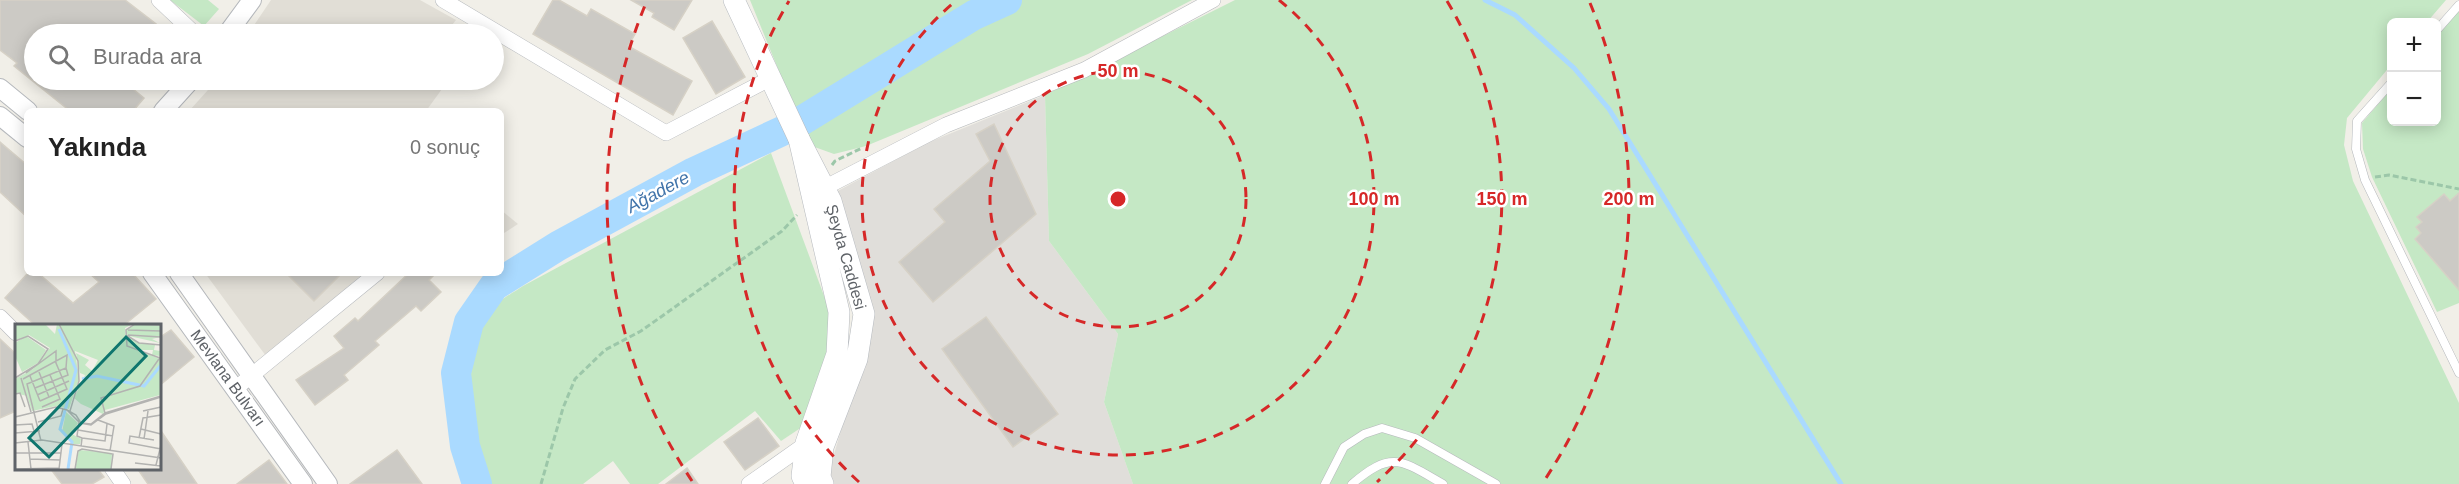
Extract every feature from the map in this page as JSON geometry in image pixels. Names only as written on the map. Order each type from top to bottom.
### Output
[{"type":"main road","name":"Şeyda Caddesi","points":[[735,0],[799,139],[817,193],[839,312],[837,354],[806,443],[802,476],[806,484]]},
{"type":"main road","name":"Şeyda Caddesi","points":[[817,193],[831,201],[864,314],[857,359],[823,447],[820,477],[823,484]]},
{"type":"street","points":[[159,0],[184,24]]},
{"type":"street","points":[[234,24],[252,0]]},
{"type":"street","points":[[443,0],[483,24]]},
{"type":"street","points":[[817,193],[946,124],[1084,70],[1213,0]]},
{"type":"street","points":[[504,36],[666,133],[771,78]]},
{"type":"street","points":[[0,88],[24,108]]},
{"type":"street","points":[[166,108],[182,90]]},
{"type":"street","points":[[0,116],[24,136]]},
{"type":"street","name":"Mevlana Bulvarı","points":[[155,276],[303,484]]},
{"type":"street","name":"Mevlana Bulvarı","points":[[181,276],[328,484]]},
{"type":"street","points":[[235,388],[373,276]]},
{"type":"street","points":[[0,316],[15,332]]},
{"type":"street","points":[[748,484],[832,425]]},
{"type":"street","points":[[113,469],[123,484]]},
{"type":"lane","points":[[2441,25],[2459,5]]},
{"type":"lane","points":[[2387,86],[2356,121],[2356,149],[2365,180],[2459,373]]},
{"type":"lane","points":[[1325,484],[1344,447],[1364,434],[1382,428],[1415,438],[1496,484]]},
{"type":"lane","points":[[1352,484],[1376,465],[1402,461],[1443,484]]},
{"type":"path","points":[[541,484],[563,408],[575,379],[605,351],[640,331],[782,231],[817,193],[835,161]]},
{"type":"path","points":[[2365,180],[2389,175],[2459,189]]},
{"type":"shaded area","points":[[271,0],[420,0],[456,20],[453,24],[255,24]]},
{"type":"shaded area","points":[[208,90],[441,90],[428,108],[192,108]]},
{"type":"shaded area","points":[[1045,95],[1049,241],[1118,334],[1104,402],[1133,484],[831,484],[828,475],[849,403],[866,367],[871,319],[836,192],[927,143]]},
{"type":"shaded area","points":[[504,212],[518,224],[504,233]]},
{"type":"shaded area","points":[[207,276],[360,276],[266,356]]},
{"type":"green space","points":[[170,0],[208,0],[219,9],[206,24],[201,24]]},
{"type":"green space","points":[[750,0],[1192,0],[1088,54],[866,146],[834,154],[809,145]]},
{"type":"green space","points":[[1235,0],[2446,0],[2430,18],[2387,18],[2387,70],[2347,118],[2344,145],[2353,181],[2459,403],[2459,484],[1133,484],[1104,402],[1118,334],[1049,241],[1045,95]]},
{"type":"green space","points":[[2459,10],[2459,303],[2437,312],[2372,177],[2363,149],[2362,123],[2387,94],[2387,126],[2441,126],[2441,31]]},
{"type":"green space","points":[[771,153],[833,320],[831,347],[808,423],[781,441],[755,411],[658,484],[630,484],[613,461],[583,484],[491,484],[474,420],[471,373],[480,330],[493,307],[523,286]]},
{"type":"building","points":[[0,0],[125,0],[156,24],[24,24],[24,74],[14,66],[17,63],[0,50]]},
{"type":"building","points":[[553,0],[559,0],[587,16],[591,9],[635,34],[628,46],[692,81],[673,115],[533,34]]},
{"type":"building","points":[[631,0],[692,0],[674,30],[652,17],[654,13]]},
{"type":"building","points":[[712,21],[745,77],[716,94],[683,38]]},
{"type":"building","points":[[44,90],[134,90],[144,98],[136,108],[66,108]]},
{"type":"building","points":[[994,124],[1036,214],[933,302],[899,262],[945,222],[934,209],[990,161],[976,134]]},
{"type":"building","points":[[0,142],[24,162],[24,214],[0,192]]},
{"type":"building","points":[[2459,193],[2459,290],[2415,239],[2421,233],[2416,227],[2422,222],[2417,217],[2444,194],[2450,201]]},
{"type":"building","points":[[25,276],[42,276],[73,303],[99,282],[92,276],[135,276],[156,299],[125,324],[34,324],[5,298]]},
{"type":"building","points":[[289,276],[339,276],[314,301]]},
{"type":"building","points":[[406,276],[433,276],[429,280],[441,292],[421,311],[416,306],[375,341],[379,345],[344,375],[348,380],[315,405],[296,380],[344,348],[334,336],[355,318],[358,321]]},
{"type":"building","points":[[986,317],[1058,414],[1013,447],[942,349]]},
{"type":"building","points":[[171,330],[194,357],[160,385],[160,337]]},
{"type":"building","points":[[0,339],[15,353],[15,411],[0,418]]},
{"type":"building","points":[[758,418],[779,446],[745,470],[724,442]]},
{"type":"building","points":[[160,429],[197,484],[148,484],[138,469],[160,469]]},
{"type":"building","points":[[397,450],[422,484],[350,484]]},
{"type":"building","points":[[269,460],[287,484],[237,484]]},
{"type":"building","points":[[687,468],[698,484],[666,484]]},
{"type":"building","points":[[51,469],[98,469],[104,477],[92,484],[62,484]]},
{"type":"waterway","name":"Ağadere","points":[[477,484],[465,446],[456,373],[469,322],[494,286],[558,246],[694,172],[793,126],[974,15],[1007,0]]},
{"type":"waterway","points":[[1485,0],[1515,15],[1574,68],[1609,109],[1841,484]]}]
